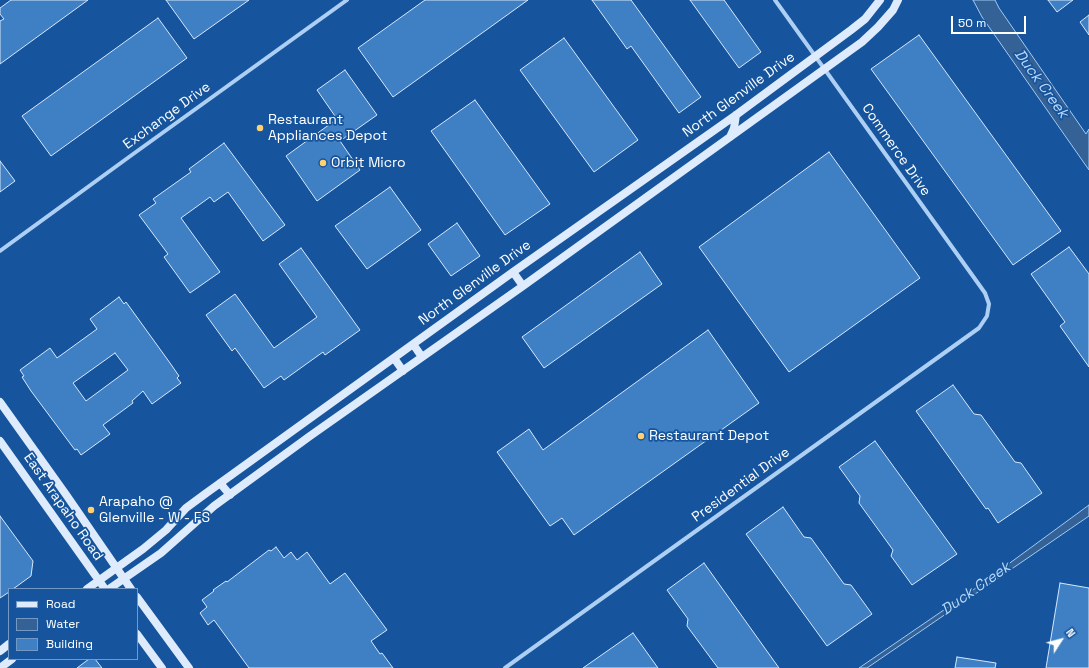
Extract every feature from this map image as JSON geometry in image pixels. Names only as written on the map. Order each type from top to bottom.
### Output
[{"type":"street","name":"Exchange Drive","points":[[0,251],[134,152],[347,0]]},
{"type":"street","name":"Commerce Drive","points":[[775,0],[826,69],[985,293],[989,304],[987,316]]},
{"type":"street","name":"North Glenville Drive","points":[[88,588],[143,549],[166,530],[186,508],[220,483],[513,272],[676,158],[816,56],[865,19],[880,0]]},
{"type":"street","name":"North Glenville Drive","points":[[110,588],[161,553],[194,523],[316,432],[826,69],[862,42],[878,27],[893,10],[898,0]]},
{"type":"street","points":[[730,138],[734,128],[736,114]]},
{"type":"street","points":[[676,158],[684,170]]},
{"type":"street","points":[[513,272],[523,286]]},
{"type":"street","name":"Presidential Drive","points":[[505,668],[973,333],[979,328],[987,316]]},
{"type":"street","points":[[413,344],[422,357]]},
{"type":"street","points":[[394,358],[403,371]]},
{"type":"street","name":"East Arapaho Road","points":[[0,402],[130,588]]},
{"type":"street","name":"East Arapaho Road","points":[[0,441],[103,588]]},
{"type":"street","points":[[220,483],[230,495]]},
{"type":"street","points":[[138,598],[189,668]]},
{"type":"street","points":[[138,635],[162,668]]},
{"type":"street","points":[[0,651],[8,645]]},
{"type":"street","points":[[0,668],[11,660]]},
{"type":"water","name":"Duck Creek","points":[[973,0],[995,0],[1086,134],[1089,129],[1089,170],[982,17]]},
{"type":"water","name":"Duck Creek","points":[[1089,505],[1089,516],[867,668],[859,668],[973,590]]},
{"type":"building","points":[[11,0],[88,0],[0,64],[0,21],[4,19],[0,14],[0,8]]},
{"type":"building","points":[[166,0],[249,0],[194,39]]},
{"type":"building","points":[[425,0],[528,0],[393,97],[358,48]]},
{"type":"building","points":[[592,0],[631,0],[701,97],[679,113],[631,46],[627,49]]},
{"type":"building","points":[[690,0],[724,0],[761,52],[739,68]]},
{"type":"building","points":[[1048,0],[1073,0],[1057,12]]},
{"type":"building","points":[[1089,15],[1089,35],[1080,22]]},
{"type":"building","points":[[158,18],[187,58],[51,156],[22,116]]},
{"type":"building","points":[[919,35],[1061,231],[1013,265],[871,69]]},
{"type":"building","points":[[564,38],[638,140],[594,172],[520,70]]},
{"type":"building","points":[[345,70],[377,115],[340,141],[360,170],[317,201],[286,156],[337,119],[317,90]]},
{"type":"building","points":[[475,100],[550,204],[505,235],[431,131]]},
{"type":"building","points":[[224,143],[285,225],[263,241],[228,192],[214,202],[210,197],[181,218],[220,272],[190,293],[164,257],[168,254],[139,215],[156,203],[153,199],[191,172],[189,169]]},
{"type":"building","points":[[829,152],[920,278],[789,372],[699,247]]},
{"type":"building","points":[[0,161],[15,181],[0,192]]},
{"type":"building","points":[[390,187],[421,230],[367,269],[335,226]]},
{"type":"building","points":[[457,223],[480,256],[451,276],[428,244]]},
{"type":"building","points":[[1069,247],[1089,274],[1089,367],[1060,326],[1065,322],[1031,274]]},
{"type":"building","points":[[301,248],[360,330],[325,355],[323,352],[284,380],[281,376],[264,388],[235,348],[232,351],[206,315],[235,294],[274,348],[317,317],[279,264]]},
{"type":"building","points":[[640,252],[662,284],[544,368],[522,337]]},
{"type":"building","points":[[119,297],[124,304],[126,302],[170,363],[179,376],[177,378],[181,383],[152,404],[143,391],[132,401],[133,403],[103,425],[110,434],[81,455],[77,449],[75,450],[31,391],[22,377],[24,376],[20,370],[50,348],[57,358],[97,329],[90,319]],"holes":[[[115,353],[128,370],[86,401],[73,383]]]},
{"type":"building","points":[[708,330],[759,403],[574,535],[562,518],[550,526],[497,452],[529,429],[543,450]]},
{"type":"building","points":[[953,385],[974,414],[981,415],[1015,462],[1021,463],[1042,493],[998,523],[988,508],[986,509],[916,411]]},
{"type":"building","points":[[875,441],[957,554],[912,585],[891,556],[893,550],[859,503],[860,496],[839,467]]},
{"type":"building","points":[[783,507],[804,537],[811,538],[844,584],[851,585],[872,614],[827,646],[746,534]]},
{"type":"building","points":[[0,516],[33,561],[31,576],[14,588],[8,588],[8,593],[0,598]]},
{"type":"building","points":[[276,547],[284,558],[291,552],[297,560],[307,552],[330,584],[345,573],[387,630],[371,641],[380,654],[382,653],[393,668],[249,668],[214,620],[208,625],[200,613],[207,607],[202,600],[214,591],[213,590],[226,581],[227,582],[269,550],[271,551]]},
{"type":"building","points":[[704,563],[779,668],[718,668],[687,626],[688,619],[667,590]]},
{"type":"building","points":[[1060,583],[1089,588],[1089,668],[1046,668]]},
{"type":"building","points":[[633,633],[658,668],[583,668]]},
{"type":"building","points":[[957,657],[996,663],[995,668],[955,668]]},
{"type":"building","points":[[88,660],[96,660],[102,668],[77,668]]},
{"type":"place","name":"Restaurant Appliances Depot","points":[[260,128]]},
{"type":"place","name":"Orbit Micro","points":[[323,163]]},
{"type":"place","name":"Restaurant Depot","points":[[641,436]]},
{"type":"place","name":"Arapaho @ Glenville - W - FS","points":[[91,510]]}]
